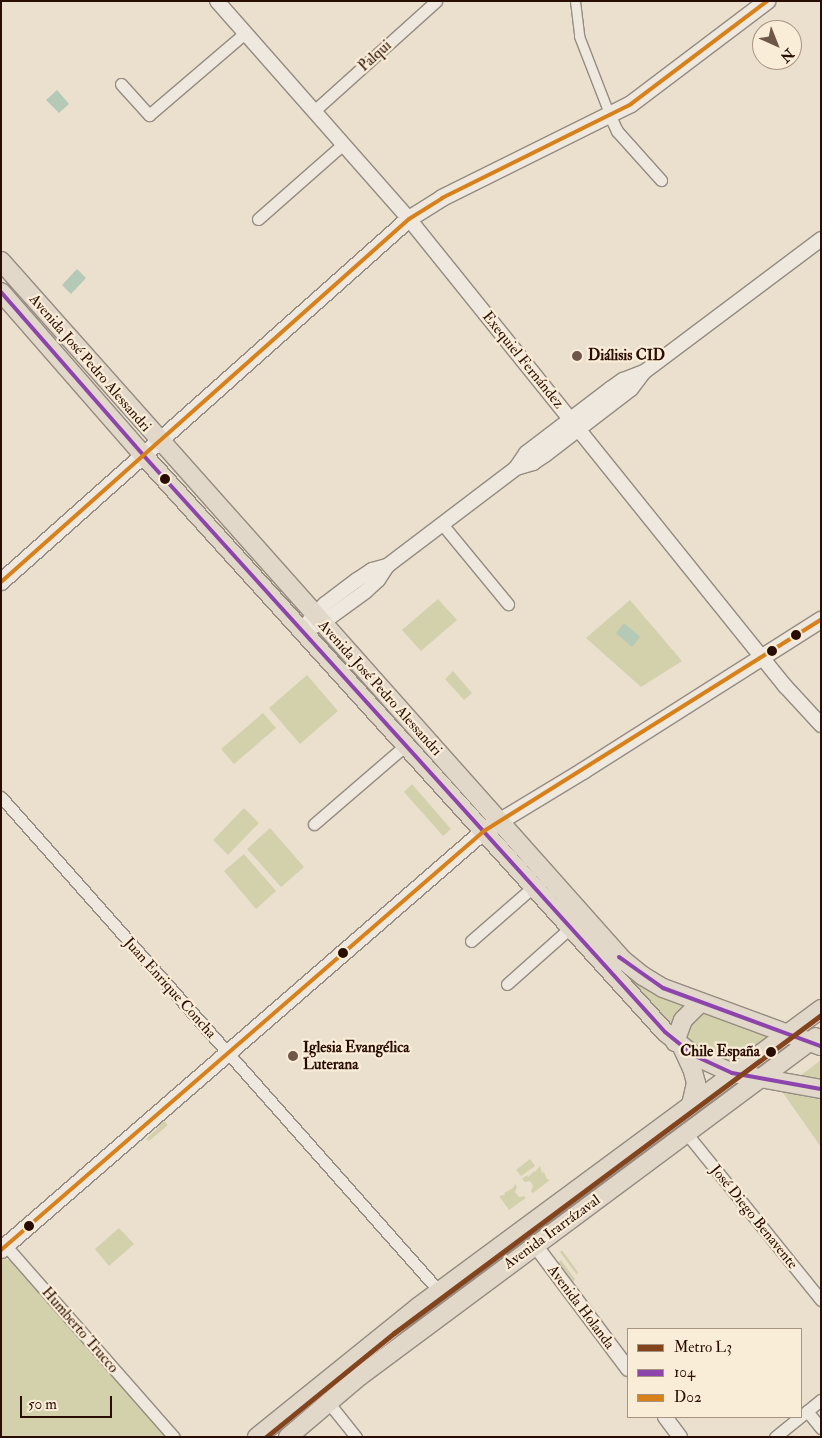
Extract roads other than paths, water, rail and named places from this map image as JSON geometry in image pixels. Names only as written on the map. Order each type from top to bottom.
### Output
[{"type":"main road","points":[[1,582],[409,219],[442,198],[610,116],[646,94],[768,1]]},
{"type":"main road","name":"Avenida José Pedro Alessandri","points":[[1,261],[318,618],[491,826],[533,887],[678,1044],[709,1064],[732,1073],[821,1089]]},
{"type":"main road","name":"Avenida José Pedro Alessandri","points":[[1,292],[144,456],[406,745],[491,826],[622,960],[652,983],[700,1003],[785,1034],[817,1041]]},
{"type":"main road","points":[[4,1248],[491,826],[763,658],[821,620]]},
{"type":"main road","points":[[691,1104],[696,1082],[692,1068],[678,1044],[683,1020],[700,1003]]},
{"type":"main road","name":"Avenida Irarrázaval","points":[[257,1437],[333,1374],[439,1291],[821,1009]]},
{"type":"main road","name":"Avenida Irarrázaval","points":[[288,1437],[328,1402],[534,1245],[761,1079],[817,1041]]},
{"type":"street","name":"Exequiel Fernández","points":[[217,1],[409,219],[763,658],[821,726]]},
{"type":"street","name":"Palqui","points":[[314,111],[436,1]]},
{"type":"street","points":[[575,1],[579,36],[617,131],[661,180]]},
{"type":"street","points":[[121,84],[149,116],[245,33]]},
{"type":"street","points":[[258,219],[343,144]]},
{"type":"street","points":[[302,631],[364,575],[387,566],[516,468],[533,463],[545,456],[576,424],[631,389],[644,372],[821,239]]},
{"type":"street","points":[[442,524],[508,604]]},
{"type":"street","points":[[314,824],[406,745]]},
{"type":"street","name":"Juan Enrique Concha","points":[[1,797],[439,1291]]},
{"type":"street","points":[[472,941],[533,887]]},
{"type":"street","points":[[507,984],[570,928]]},
{"type":"street","name":"José Diego Benavente","points":[[686,1134],[821,1300]]},
{"type":"street","name":"Avenida Holanda","points":[[534,1245],[627,1368]]},
{"type":"street","name":"Humberto Trucco","points":[[4,1248],[174,1437]]},
{"type":"street","points":[[821,1400],[803,1415],[821,1428]]},
{"type":"street","points":[[328,1402],[356,1437]]},
{"type":"street","points":[[666,1418],[680,1437]]},
{"type":"street","points":[[775,1437],[799,1418]]},
{"type":"metro line","name":"L3","points":[[266,1437],[394,1333],[821,1015]]},
{"type":"place","name":"Diálisis CID","points":[[577,356]]},
{"type":"place","name":"Chile España","points":[[771,1052]]},
{"type":"place","name":"Iglesia Evangélica Luterana","points":[[293,1056]]}]
